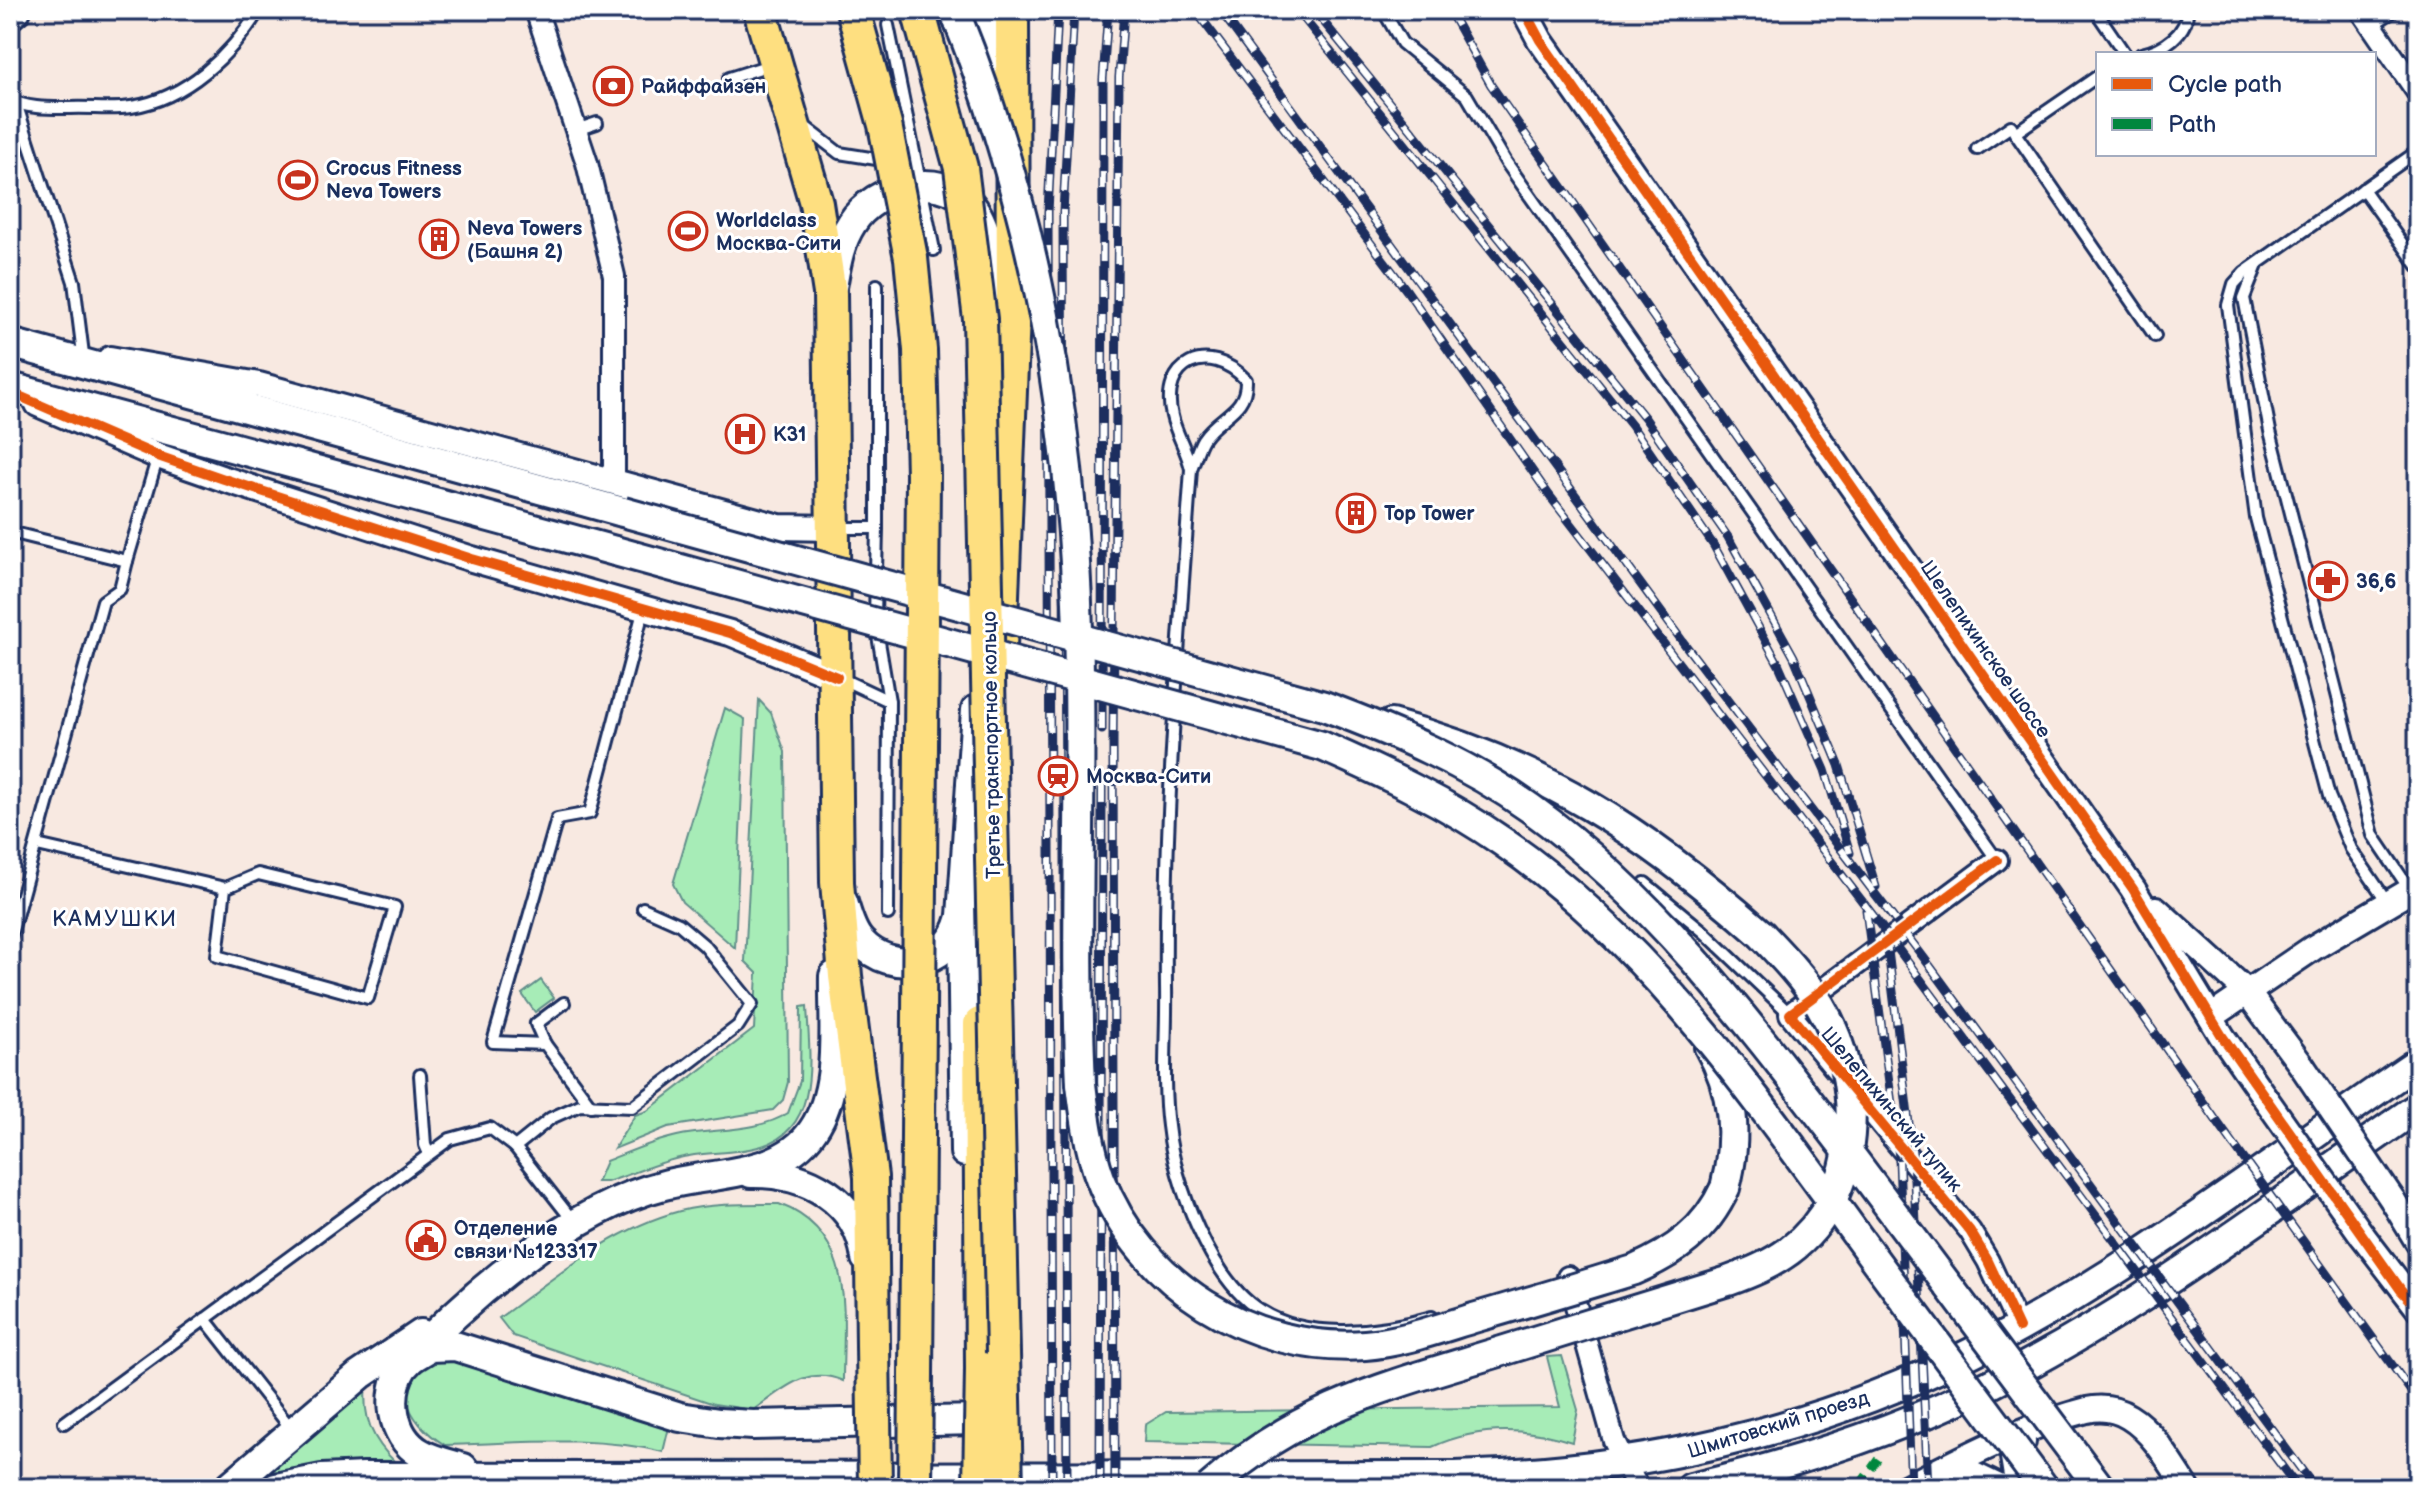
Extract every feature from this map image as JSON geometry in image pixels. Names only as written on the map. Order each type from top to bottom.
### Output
[{"type":"main road","points":[[10,15],[16,10]]},
{"type":"main road","points":[[228,1488],[381,1359],[472,1301],[575,1223],[641,1191],[780,1159],[803,1142],[822,1113],[832,1066],[837,882],[837,677],[830,293],[816,203],[791,108],[760,10]]},
{"type":"main road","points":[[853,10],[885,125],[908,243],[920,350],[923,475],[915,1488]]},
{"type":"main road","name":"Третье транспортное кольцо","points":[[918,10],[961,168],[980,319],[1006,1488]]},
{"type":"main road","points":[[954,10],[1013,183],[1037,281],[1056,382],[1069,475],[1079,632],[1081,1084],[1091,1148],[1100,1178],[1142,1249],[1184,1290],[1228,1318],[1262,1332],[1331,1344],[1364,1345],[1424,1333],[1634,1270],[1669,1252],[1698,1231],[1721,1197],[1732,1158],[1731,1099],[1715,1057],[1684,1010]]},
{"type":"main road","points":[[980,1488],[962,916],[985,602],[993,413],[1006,312],[999,143],[989,10]]},
{"type":"main road","points":[[966,1488],[975,1369],[980,917],[1003,605],[1012,10]]},
{"type":"main road","points":[[830,293],[840,247],[852,222],[867,205],[886,194],[921,185],[954,191],[970,204],[982,223],[1006,312]]},
{"type":"main road","points":[[10,342],[1471,746],[1517,765],[1624,827],[1720,898],[1798,973],[1822,1008],[1847,1075],[1851,1146],[1827,1209],[1791,1250],[1763,1267],[1728,1281],[1391,1385],[1318,1412],[1257,1448],[1209,1488]]},
{"type":"main road","points":[[10,390],[240,449],[1322,746],[1386,774],[1503,842],[1555,881],[1684,1010],[1766,1110],[2044,1488]]},
{"type":"main road","points":[[410,1359],[430,1347],[465,1348],[680,1417],[735,1424],[969,1421],[993,1413],[1001,1401],[1006,1378],[1008,1326],[996,702]]},
{"type":"main road","points":[[1324,706],[1430,749],[1528,806],[1583,849],[1632,894],[1704,970],[1796,1084],[2100,1488]]},
{"type":"main road","points":[[837,882],[860,942],[875,953],[893,959],[912,962],[947,950],[957,937],[962,916]]},
{"type":"main road","points":[[837,882],[845,976],[871,1177],[875,1488]]},
{"type":"main road","name":"Шмитовский проезд","points":[[276,1488],[340,1478],[1455,1476],[1541,1472],[1631,1475],[1825,1413],[1936,1370],[2019,1328],[2126,1263],[2418,1062]]},
{"type":"main road","name":"Шмитовский проезд","points":[[1691,1488],[1837,1447],[1952,1403],[2014,1372],[2146,1294],[2418,1107]]},
{"type":"main road","points":[[707,1176],[782,1175],[819,1188],[846,1209],[862,1235],[866,1253],[873,1345]]},
{"type":"main road","points":[[472,1301],[399,1373],[394,1392],[395,1414],[403,1436],[419,1452],[495,1477]]},
{"type":"street","points":[[536,10],[602,214],[614,276],[614,480]]},
{"type":"street","name":"Шелепихинское шоссе","points":[[1524,10],[1540,40],[2133,889],[2263,1095],[2418,1308]]},
{"type":"street","points":[[2366,18],[2418,93]]},
{"type":"street","points":[[10,342],[259,385],[779,527],[834,528]]},
{"type":"street","points":[[10,390],[158,456],[341,521],[730,633],[837,677]]},
{"type":"street","points":[[1790,1014],[1997,860]]},
{"type":"street","points":[[2211,1017],[2414,888]]},
{"type":"street","name":"Шелепихинское шоссе","points":[[2133,889],[2247,992],[2302,1066],[2418,1242]]},
{"type":"street","name":"Шелепихинский тупик","points":[[1790,1014],[1970,1231],[1988,1261],[2019,1328]]},
{"type":"street","points":[[1568,1277],[1614,1441],[1631,1475]]},
{"type":"street","points":[[1915,1483],[2040,1428],[2089,1410],[2110,1409],[2128,1416],[2156,1443],[2187,1488]]},
{"type":"street","points":[[2018,1488],[2013,1457],[2021,1443],[2040,1428]]},
{"type":"street","points":[[1915,1483],[1949,1472],[1972,1474],[2001,1488]]},
{"type":"lane","points":[[83,354],[74,282],[13,101],[56,108],[133,107],[192,84],[239,43],[259,10]]},
{"type":"lane","points":[[1383,10],[1402,43],[1467,96],[1506,162],[1997,860]]},
{"type":"lane","points":[[2095,10],[2124,52]]},
{"type":"lane","points":[[2152,52],[2180,33],[2186,25],[2187,10]]},
{"type":"lane","points":[[2366,18],[2395,10]]},
{"type":"lane","points":[[888,25],[934,250]]},
{"type":"lane","points":[[729,78],[777,62]]},
{"type":"lane","points":[[2015,133],[2096,77]]},
{"type":"lane","points":[[791,108],[803,125],[839,153],[888,161],[915,157]]},
{"type":"lane","points":[[576,130],[597,123]]},
{"type":"lane","points":[[1977,149],[2011,126],[2155,336]]},
{"type":"lane","points":[[2388,903],[2351,849],[2329,796],[2256,518],[2228,305],[2234,284],[2258,263],[2418,151]]},
{"type":"lane","points":[[2363,189],[2418,266]]},
{"type":"lane","points":[[2258,263],[2247,284],[2244,298],[2270,431],[2373,835],[2414,888]]},
{"type":"lane","points":[[877,285],[875,618],[889,701],[888,914]]},
{"type":"lane","points":[[1191,469],[1203,439],[1237,410],[1247,395],[1246,380],[1232,365],[1210,357],[1192,360],[1178,373],[1171,414],[1187,448],[1191,469],[1165,866],[1168,1127],[1183,1184],[1214,1261],[1235,1289],[1261,1312],[1300,1325],[1341,1331],[1423,1320],[1450,1311]]},
{"type":"lane","points":[[10,938],[103,601],[120,589],[158,456]]},
{"type":"lane","points":[[834,528],[877,528]]},
{"type":"lane","points":[[10,532],[127,561]]},
{"type":"lane","points":[[545,1044],[493,1042],[557,819],[590,813],[644,608]]},
{"type":"lane","points":[[837,677],[889,701]]},
{"type":"lane","points":[[37,845],[225,888],[258,874],[395,907],[368,998],[217,956],[225,888]]},
{"type":"lane","points":[[1645,883],[1703,931],[1790,1014]]},
{"type":"lane","points":[[515,1147],[551,1118],[580,1105],[632,1107],[738,1026],[752,1004],[705,946],[679,924],[643,908]]},
{"type":"lane","points":[[564,1003],[536,1024],[545,1044],[591,1106]]},
{"type":"lane","points":[[420,1075],[425,1145],[429,1154]]},
{"type":"lane","points":[[64,1423],[450,1139],[490,1128],[515,1147],[575,1223]]},
{"type":"lane","points":[[1520,1291],[1568,1277]]},
{"type":"lane","points":[[205,1319],[294,1432]]},
{"type":"green space","points":[[759,700],[771,713],[785,752],[788,1082],[783,1100],[773,1110],[668,1127],[614,1149],[635,1115],[647,1111],[754,1029],[757,973],[745,961]]},
{"type":"green space","points":[[725,708],[745,719],[735,948],[682,902],[673,884]]},
{"type":"green space","points":[[541,980],[554,998],[535,1012],[522,994]]},
{"type":"green space","points":[[807,1006],[808,1087],[795,1123],[781,1136],[762,1146],[679,1158],[607,1182],[597,1182],[606,1161],[650,1144],[668,1138],[763,1124],[788,1113],[800,1081],[801,1007]]},
{"type":"green space","points":[[779,1204],[804,1217],[822,1234],[834,1255],[843,1303],[843,1381],[817,1376],[806,1378],[785,1387],[753,1410],[714,1404],[513,1336],[499,1318],[607,1242],[655,1219],[704,1207]]},
{"type":"green space","points":[[1562,1356],[1578,1410],[1572,1442],[1519,1431],[1502,1431],[1467,1435],[1432,1447],[1144,1442],[1145,1425],[1166,1412],[1560,1407],[1547,1357]]},
{"type":"green space","points":[[439,1358],[463,1360],[670,1423],[663,1452],[582,1442],[445,1445],[420,1425],[407,1400],[407,1388],[412,1377],[422,1367]]},
{"type":"green space","points":[[366,1383],[367,1418],[375,1437],[397,1464],[333,1463],[270,1472]]},
{"type":"railway","points":[[1052,1488],[1048,212],[1058,10]]},
{"type":"railway","points":[[1067,1488],[1063,212],[1074,10]]},
{"type":"railway","points":[[1102,730],[1103,79],[1108,10]]},
{"type":"railway","points":[[1115,1488],[1113,741],[1119,77],[1124,10]]},
{"type":"railway","points":[[1195,10],[1407,291],[1549,495],[1872,914],[2298,1488]]},
{"type":"railway","points":[[1220,10],[1683,642],[1924,958],[2315,1488]]},
{"type":"railway","points":[[1297,10],[1632,426],[1714,546],[1779,665],[1825,770],[1850,853]]},
{"type":"railway","points":[[1314,10],[1645,418],[1728,537],[1794,657],[1839,765],[1876,887]]},
{"type":"railway","points":[[1449,10],[1491,85],[2218,1123],[2418,1401]]},
{"type":"railway","points":[[1100,1488],[1102,786]]},
{"type":"railway","points":[[1866,910],[1899,1157],[1911,1488]]},
{"type":"railway","points":[[1886,934],[1913,1157],[1928,1488]]},
{"type":"marked path","points":[[1857,1488],[1878,1459]]},
{"type":"cycle path","points":[[1524,10],[1540,40],[2133,889],[2222,1036],[2401,1290],[2418,1308]]},
{"type":"cycle path","points":[[10,392],[158,456],[224,479],[472,559],[730,633],[837,677]]},
{"type":"cycle path","points":[[1997,860],[1790,1014],[1970,1231],[1988,1261],[2019,1328]]},
{"type":"place","name":"Райффайзен","points":[[613,86]]},
{"type":"place","name":"Crocus Fitness Neva Towers","points":[[298,180]]},
{"type":"place","name":"Worldclass Москва-Сити","points":[[688,231]]},
{"type":"place","name":"Neva Towers (Башня 2)","points":[[439,239]]},
{"type":"place","name":"К31","points":[[745,434]]},
{"type":"place","name":"Top Tower","points":[[1356,513]]},
{"type":"place","name":"36,6","points":[[2328,581]]},
{"type":"place","name":"Москва-Сити","points":[[1058,776]]},
{"type":"place","name":"Отделение связи №123317","points":[[426,1240]]},
{"type":"district","name":"КАМУШКИ","points":[[115,918]]}]
